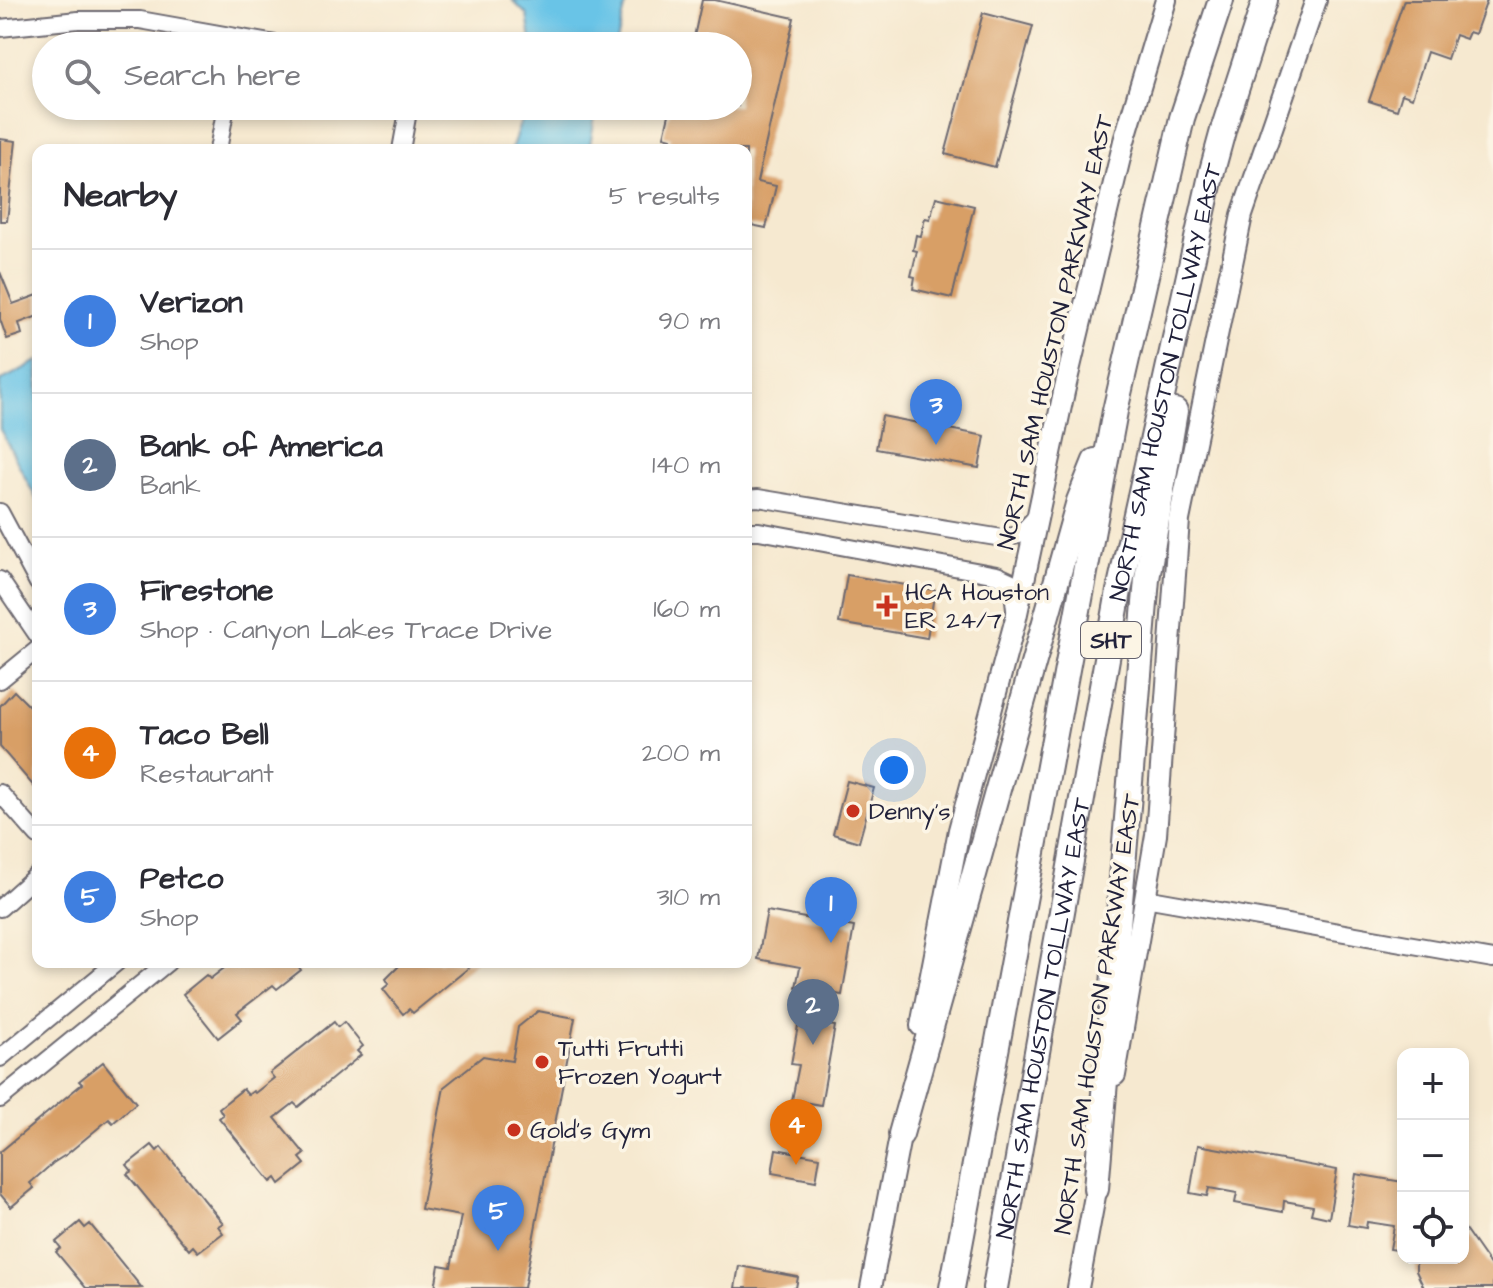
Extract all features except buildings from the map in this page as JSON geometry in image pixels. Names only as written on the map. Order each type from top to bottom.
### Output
[{"type":"highway","name":"NORTH SAM HOUSTON TOLLWAY EAST","points":[[952,1288],[1115,411],[1182,118],[1221,0]]},
{"type":"highway","name":"NORTH SAM HOUSTON TOLLWAY EAST","points":[[995,1288],[1119,591],[1212,171],[1265,0]]},
{"type":"highway","points":[[1096,1189],[1147,579],[1210,223],[1212,171]]},
{"type":"highway","points":[[901,1134],[1079,501],[1115,411]]},
{"type":"main road","name":"NORTH SAM HOUSTON PARKWAY EAST","points":[[871,1288],[959,830],[1016,618],[1064,392],[1124,141],[1166,0]]},
{"type":"main road","name":"NORTH SAM HOUSTON PARKWAY EAST","points":[[1078,1288],[1156,835],[1179,520],[1242,215],[1316,0]]},
{"type":"street","points":[[4,29],[78,20],[140,20],[196,32]]},
{"type":"street","points":[[219,144],[223,120]]},
{"type":"street","points":[[402,144],[406,120]]},
{"type":"street","points":[[752,498],[1002,538],[1019,535],[1040,513]]},
{"type":"street","points":[[0,512],[32,572]]},
{"type":"street","points":[[752,531],[997,575],[1012,582],[1016,618]]},
{"type":"street","points":[[0,580],[32,627]]},
{"type":"street","points":[[0,680],[32,654]]},
{"type":"street","points":[[0,793],[32,829]]},
{"type":"street","points":[[0,908],[32,879]]},
{"type":"street","points":[[1145,898],[1493,959]]},
{"type":"street","points":[[0,1058],[110,968]]},
{"type":"street","points":[[0,1099],[161,968]]},
{"type":"water","points":[[512,0],[627,0],[619,32],[530,32],[527,15]]},
{"type":"water","points":[[521,120],[594,120],[590,144],[513,144]]},
{"type":"water","points":[[32,364],[32,490],[0,429],[0,381]]},
{"type":"place","name":"Firestone","points":[[936,445]]},
{"type":"place","name":"HCA Houston ER 24/7","points":[[887,606]]},
{"type":"place","name":"Denny's","points":[[853,811]]},
{"type":"place","name":"Verizon","points":[[831,943]]},
{"type":"place","name":"Bank of America","points":[[813,1045]]},
{"type":"place","name":"Tutti Frutti Frozen Yogurt","points":[[542,1062]]},
{"type":"place","name":"Gold's Gym","points":[[514,1130]]},
{"type":"place","name":"Taco Bell","points":[[796,1165]]},
{"type":"place","name":"Petco","points":[[498,1251]]}]
